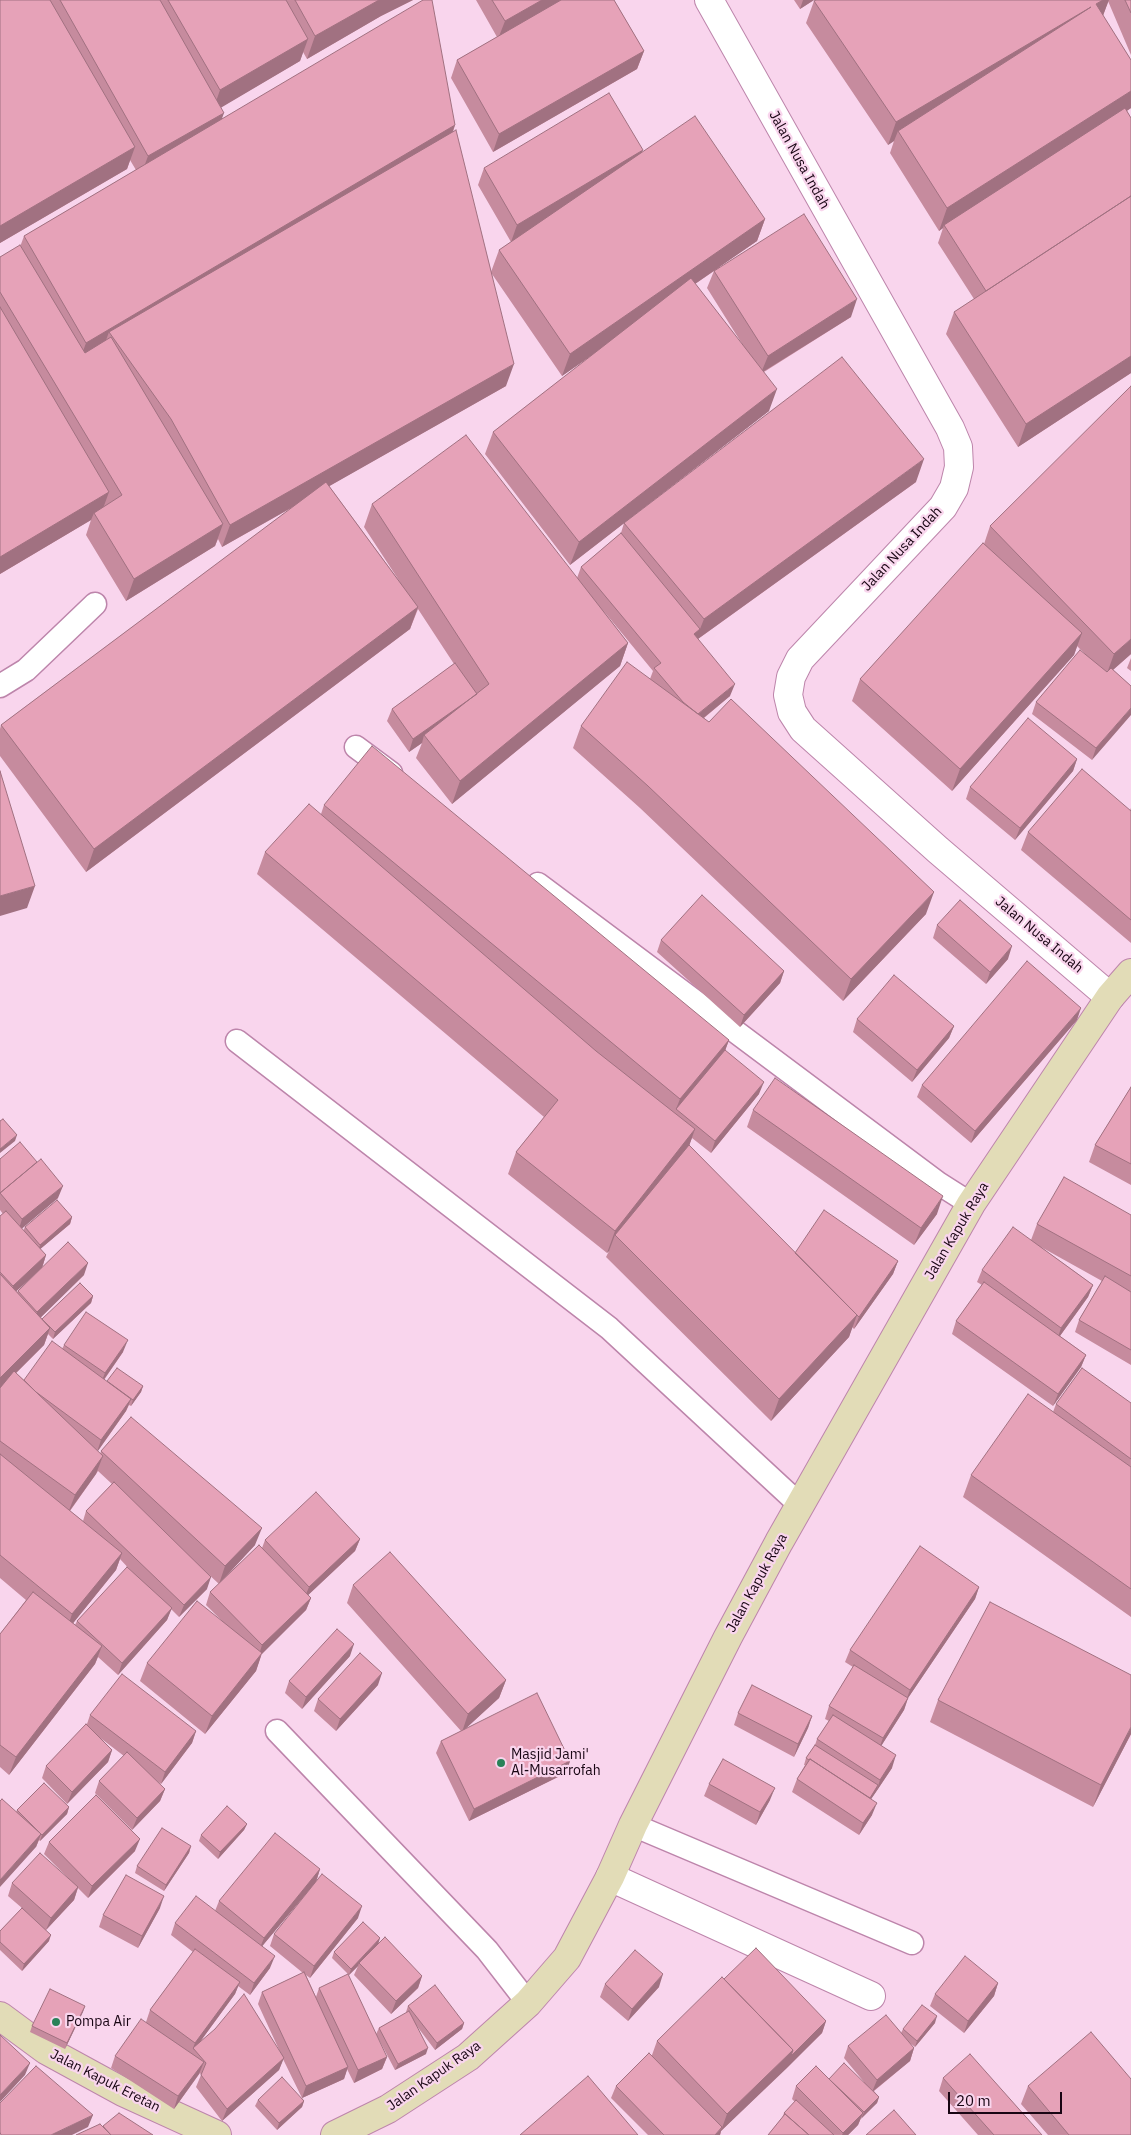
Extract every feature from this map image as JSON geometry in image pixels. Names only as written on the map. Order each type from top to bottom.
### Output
[{"type":"main road","name":"Jalan Kapuk Raya","points":[[335,2135],[388,2110],[468,2056],[528,2003],[567,1958],[610,1877],[633,1825],[728,1637],[800,1505],[971,1204],[1110,997],[1131,973]]},
{"type":"main road","name":"Jalan Kapuk Eretan","points":[[0,2016],[46,2050],[123,2092],[217,2135]]},
{"type":"street","name":"Jalan Nusa Indah","points":[[709,0],[946,420],[958,447],[960,467],[954,488],[942,507],[800,660],[790,676],[788,695],[792,712],[802,730],[938,850],[1110,997]]},
{"type":"street","points":[[610,1877],[870,1996]]},
{"type":"lane","points":[[0,686],[26,670],[95,604]]},
{"type":"lane","points":[[356,747],[403,783]]},
{"type":"lane","points":[[523,873],[930,1177],[971,1204]]},
{"type":"lane","points":[[237,1041],[608,1328],[800,1505]]},
{"type":"lane","points":[[278,1731],[487,1950],[528,2003]]},
{"type":"lane","points":[[633,1825],[912,1943]]},
{"type":"building","points":[[0,0],[50,0],[135,147],[0,226]]},
{"type":"building","points":[[60,0],[160,0],[224,113],[148,156]]},
{"type":"building","points":[[168,0],[286,0],[308,39],[220,90]]},
{"type":"building","points":[[295,0],[379,0],[315,36]]},
{"type":"building","points":[[423,0],[432,0],[455,125],[86,343],[24,236]]},
{"type":"building","points":[[492,0],[542,0],[505,21]]},
{"type":"building","points":[[561,0],[614,0],[644,51],[499,134],[457,60]]},
{"type":"building","points":[[1103,0],[1096,4],[1131,60],[1131,91],[947,208],[898,131],[1091,7],[896,122],[814,1]]},
{"type":"building","points":[[1125,0],[1131,0],[1131,13]]},
{"type":"building","points":[[609,93],[643,150],[517,225],[484,168]]},
{"type":"building","points":[[1125,108],[1131,118],[1131,196],[986,291],[944,225]]},
{"type":"building","points":[[695,116],[765,219],[570,354],[499,250]]},
{"type":"building","points":[[456,130],[514,364],[230,525],[171,419],[109,332]]},
{"type":"building","points":[[1131,196],[1131,356],[1026,424],[954,312]]},
{"type":"building","points":[[804,214],[857,299],[768,356],[714,271]]},
{"type":"building","points":[[20,245],[85,353],[111,337],[223,524],[134,579],[94,513],[122,495],[0,292],[0,257]]},
{"type":"building","points":[[691,278],[777,389],[579,542],[493,432]]},
{"type":"building","points":[[0,307],[109,492],[0,557]]},
{"type":"building","points":[[842,357],[924,459],[704,619],[624,523]]},
{"type":"building","points":[[1131,386],[1131,639],[1114,654],[990,526]]},
{"type":"building","points":[[466,435],[628,643],[460,781],[424,735],[489,684],[372,504]]},
{"type":"building","points":[[326,482],[418,607],[94,849],[1,725]]},
{"type":"building","points":[[621,533],[700,629],[694,634],[735,684],[698,714],[683,702],[654,668],[661,663],[581,567]]},
{"type":"building","points":[[983,543],[1082,633],[960,769],[860,679]]},
{"type":"building","points":[[1080,650],[1107,672],[1111,668],[1131,686],[1131,708],[1096,748],[1036,702]]},
{"type":"building","points":[[627,662],[709,722],[731,699],[934,892],[851,979],[648,786],[581,726]]},
{"type":"building","points":[[455,663],[477,694],[413,739],[392,709]]},
{"type":"building","points":[[1028,718],[1077,759],[1020,828],[970,787]]},
{"type":"building","points":[[372,746],[729,1040],[680,1099],[324,805]]},
{"type":"building","points":[[1082,769],[1131,811],[1131,920],[1028,832]]},
{"type":"building","points":[[0,771],[35,886],[0,896]]},
{"type":"building","points":[[309,804],[596,1051],[695,1129],[615,1231],[516,1152],[558,1100],[265,852]]},
{"type":"building","points":[[702,895],[784,971],[744,1015],[661,940]]},
{"type":"building","points":[[960,900],[1012,946],[990,972],[937,925]]},
{"type":"building","points":[[1027,961],[1081,1008],[975,1131],[922,1085]]},
{"type":"building","points":[[894,975],[954,1026],[917,1070],[857,1019]]},
{"type":"building","points":[[725,1050],[764,1082],[715,1141],[676,1109]]},
{"type":"building","points":[[775,1078],[943,1196],[921,1228],[753,1110]]},
{"type":"building","points":[[1131,1087],[1131,1164],[1095,1145]]},
{"type":"building","points":[[3,1119],[17,1135],[0,1149],[0,1121]]},
{"type":"building","points":[[20,1142],[37,1162],[0,1193],[0,1159]]},
{"type":"building","points":[[689,1145],[857,1315],[779,1399],[615,1235]]},
{"type":"building","points":[[41,1159],[63,1186],[22,1219],[0,1193]]},
{"type":"building","points":[[1064,1177],[1131,1215],[1131,1276],[1037,1224]]},
{"type":"building","points":[[57,1200],[72,1217],[40,1245],[25,1227]]},
{"type":"building","points":[[824,1210],[898,1261],[859,1317],[795,1253]]},
{"type":"building","points":[[6,1211],[46,1255],[13,1286],[0,1272],[0,1216]]},
{"type":"building","points":[[1013,1227],[1093,1285],[1061,1328],[982,1270]]},
{"type":"building","points":[[68,1242],[88,1263],[37,1312],[18,1291]]},
{"type":"building","points":[[0,1274],[50,1328],[0,1378]]},
{"type":"building","points":[[1105,1276],[1131,1292],[1131,1350],[1079,1320]]},
{"type":"building","points":[[984,1282],[1086,1355],[1058,1394],[956,1321]]},
{"type":"building","points":[[80,1283],[93,1296],[55,1332],[42,1319]]},
{"type":"building","points":[[86,1312],[128,1340],[105,1373],[64,1345]]},
{"type":"building","points":[[52,1341],[131,1399],[101,1440],[36,1392],[24,1380]]},
{"type":"building","points":[[117,1368],[143,1386],[133,1400],[107,1381]]},
{"type":"building","points":[[1082,1368],[1131,1403],[1131,1459],[1056,1404]]},
{"type":"building","points":[[14,1371],[103,1456],[75,1495],[0,1441],[0,1388]]},
{"type":"building","points":[[1028,1394],[1131,1467],[1131,1589],[971,1475]]},
{"type":"building","points":[[131,1417],[262,1528],[225,1566],[101,1451]]},
{"type":"building","points":[[0,1454],[122,1553],[72,1614],[0,1555]]},
{"type":"building","points":[[114,1482],[211,1577],[184,1605],[86,1511]]},
{"type":"building","points":[[316,1492],[360,1539],[309,1587],[265,1540]]},
{"type":"building","points":[[259,1545],[311,1598],[262,1645],[210,1592]]},
{"type":"building","points":[[920,1546],[979,1587],[910,1690],[850,1650]]},
{"type":"building","points":[[390,1552],[506,1680],[468,1714],[353,1585]]},
{"type":"building","points":[[127,1567],[172,1608],[122,1663],[77,1621]]},
{"type":"building","points":[[33,1592],[102,1646],[16,1757],[0,1745],[0,1634]]},
{"type":"building","points":[[197,1601],[262,1653],[212,1716],[147,1663]]},
{"type":"building","points":[[990,1602],[1131,1675],[1131,1727],[1101,1785],[938,1700]]},
{"type":"building","points":[[337,1629],[354,1644],[306,1697],[289,1681]]},
{"type":"building","points":[[360,1653],[382,1673],[340,1719],[318,1699]]},
{"type":"building","points":[[854,1665],[908,1698],[883,1738],[829,1706]]},
{"type":"building","points":[[122,1674],[196,1731],[165,1772],[90,1715]]},
{"type":"building","points":[[752,1685],[812,1716],[798,1744],[738,1713]]},
{"type":"building","name":"Masjid Jami' Al-Musarrofah","points":[[537,1693],[570,1761],[474,1809],[441,1741]]},
{"type":"building","points":[[833,1715],[896,1755],[880,1780],[817,1739]]},
{"type":"building","points":[[86,1724],[112,1750],[72,1792],[46,1766]]},
{"type":"building","points":[[815,1745],[878,1785],[870,1798],[806,1758]]},
{"type":"building","points":[[127,1752],[165,1789],[137,1818],[99,1781]]},
{"type":"building","points":[[723,1759],[775,1788],[760,1812],[709,1784]]},
{"type":"building","points":[[810,1759],[877,1803],[863,1823],[797,1779]]},
{"type":"building","points":[[44,1783],[69,1807],[42,1835],[17,1810]]},
{"type":"building","points":[[96,1795],[140,1839],[92,1886],[49,1842]]},
{"type":"building","points":[[2,1799],[41,1834],[0,1880],[0,1801]]},
{"type":"building","points":[[227,1806],[247,1824],[220,1852],[201,1835]]},
{"type":"building","points":[[162,1828],[191,1846],[166,1885],[137,1866]]},
{"type":"building","points":[[275,1833],[320,1869],[264,1938],[219,1901]]},
{"type":"building","points":[[40,1853],[78,1887],[51,1918],[12,1883]]},
{"type":"building","points":[[322,1874],[362,1906],[314,1966],[274,1934]]},
{"type":"building","points":[[126,1875],[164,1896],[142,1936],[103,1915]]},
{"type":"building","points":[[196,1896],[275,1956],[254,1983],[175,1923]]},
{"type":"building","points":[[22,1908],[51,1935],[24,1964],[0,1942],[0,1931]]},
{"type":"building","points":[[363,1922],[380,1938],[351,1969],[334,1952]]},
{"type":"building","points":[[385,1937],[422,1976],[396,2001],[359,1963]]},
{"type":"building","points":[[756,1948],[826,2021],[791,2056],[793,2050],[724,1979]]},
{"type":"building","points":[[195,1949],[240,1982],[195,2043],[150,2010]]},
{"type":"building","points":[[635,1950],[663,1974],[632,2009],[605,1984]]},
{"type":"building","points":[[965,1956],[998,1983],[968,2021],[935,1994]]},
{"type":"building","points":[[304,1972],[348,2067],[306,2086],[262,1992]]},
{"type":"building","points":[[348,1974],[387,2057],[358,2070],[319,1988]]},
{"type":"building","points":[[722,1977],[793,2050],[727,2114],[657,2041]]},
{"type":"building","points":[[435,1985],[464,2023],[437,2043],[408,2006]]},
{"type":"building","name":"Pompa Air","points":[[50,1989],[85,2006],[67,2043],[32,2026]]},
{"type":"building","points":[[244,1994],[284,2058],[227,2109],[201,2075],[206,2063],[193,2048],[215,2029]]},
{"type":"building","points":[[922,2005],[937,2016],[917,2041],[903,2029]]},
{"type":"building","points":[[409,2011],[428,2048],[398,2064],[379,2028]]},
{"type":"building","points":[[886,2015],[914,2048],[877,2080],[848,2046]]},
{"type":"building","points":[[141,2019],[204,2062],[178,2096],[115,2056]]},
{"type":"building","points":[[1091,2032],[1131,2079],[1131,2135],[1069,2135],[1028,2086]]},
{"type":"building","points":[[0,2035],[30,2063],[0,2095]]},
{"type":"building","points":[[649,2053],[722,2127],[715,2135],[664,2135],[616,2086]]},
{"type":"building","points":[[970,2054],[1042,2135],[994,2135],[943,2078]]},
{"type":"building","points":[[844,2063],[879,2097],[864,2112],[829,2079]]},
{"type":"building","points":[[36,2066],[93,2115],[51,2135],[1,2135],[0,2103]]},
{"type":"building","points":[[816,2066],[863,2113],[843,2133],[796,2086]]},
{"type":"building","points":[[588,2076],[638,2135],[520,2135]]},
{"type":"building","points":[[282,2077],[304,2101],[279,2123],[258,2100]]},
{"type":"building","points":[[796,2100],[834,2135],[809,2135],[784,2113]]},
{"type":"building","points":[[894,2110],[916,2135],[866,2135]]},
{"type":"building","points":[[119,2113],[153,2135],[111,2135],[103,2126]]},
{"type":"building","points":[[785,2114],[809,2135],[768,2135]]},
{"type":"building","points":[[100,2124],[111,2135],[76,2135]]},
{"type":"place","name":"Masjid Jami' Al-Musarrofah","points":[[501,1763]]},
{"type":"place","name":"Pompa Air","points":[[56,2022]]}]
